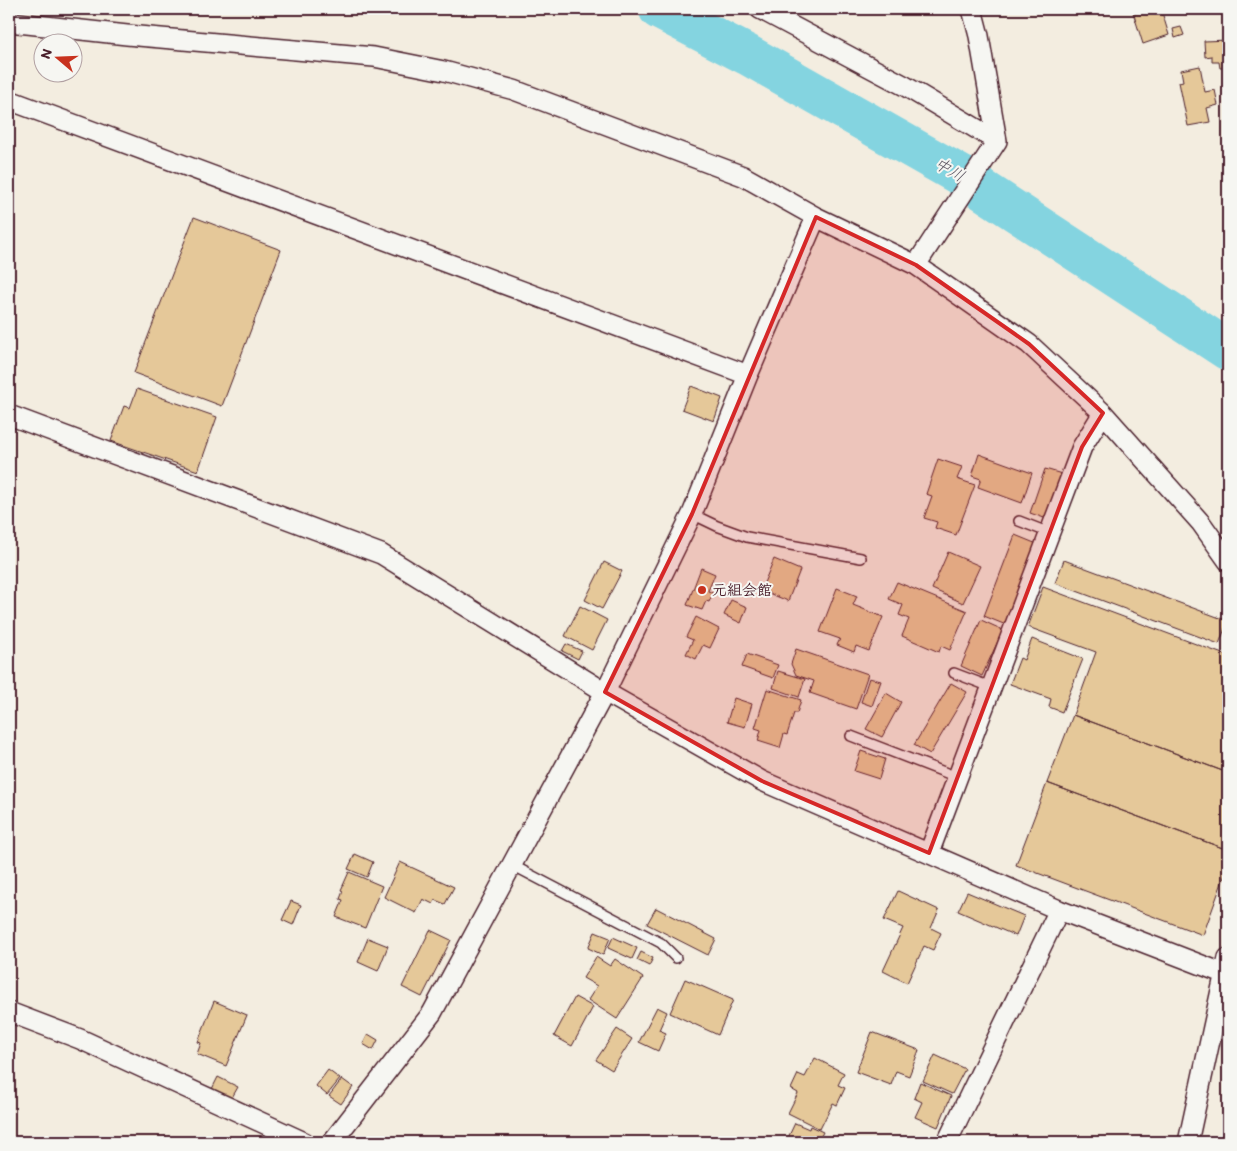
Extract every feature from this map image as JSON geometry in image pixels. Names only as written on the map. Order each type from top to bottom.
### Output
[{"type":"street","points":[[760,9],[905,86],[997,141]]},
{"type":"street","points":[[916,265],[997,141],[979,36],[972,9]]},
{"type":"street","points":[[9,22],[127,35],[374,57],[444,71],[514,90],[743,176],[816,217],[916,265],[1029,344],[1103,413],[1201,523],[1228,561]]},
{"type":"street","points":[[9,100],[748,375]]},
{"type":"street","points":[[332,1142],[432,1013],[604,692],[692,514],[748,375],[816,217]]},
{"type":"street","points":[[929,854],[1082,447],[1103,413]]},
{"type":"street","points":[[9,415],[381,554],[604,692],[762,782],[1059,910],[1226,966],[1188,1142]]},
{"type":"street","points":[[947,1142],[1059,910]]},
{"type":"street","points":[[9,1012],[80,1039],[304,1142]]},
{"type":"lane","points":[[692,514],[747,537],[861,558]]},
{"type":"lane","points":[[1018,520],[1050,532]]},
{"type":"lane","points":[[954,673],[991,687]]},
{"type":"lane","points":[[850,736],[957,777]]},
{"type":"lane","points":[[512,865],[661,943],[676,958]]},
{"type":"highlighted area","points":[[816,217],[916,265],[1029,344],[1103,413],[1082,447],[929,853],[762,781],[605,692],[692,514]]},
{"type":"building","points":[[1132,9],[1161,9],[1169,35],[1143,44]]},
{"type":"building","points":[[1181,27],[1184,35],[1175,38],[1173,29]]},
{"type":"building","points":[[1228,40],[1228,68],[1220,68],[1219,62],[1212,62],[1212,56],[1205,57],[1204,41]]},
{"type":"building","points":[[1200,66],[1205,92],[1215,90],[1218,105],[1207,108],[1210,122],[1188,126],[1179,82],[1183,81],[1181,70]]},
{"type":"building","points":[[194,217],[281,250],[222,406],[134,373]]},
{"type":"building","points":[[691,386],[722,398],[714,421],[682,409]]},
{"type":"building","points":[[137,389],[217,417],[198,471],[111,441],[124,406],[130,408]]},
{"type":"building","points":[[979,454],[1032,473],[1022,503],[978,487],[981,479],[972,476]]},
{"type":"building","points":[[938,459],[962,467],[957,479],[975,485],[956,535],[935,528],[937,522],[924,518],[932,496],[926,494]]},
{"type":"building","points":[[1045,469],[1062,474],[1047,519],[1030,513]]},
{"type":"building","points":[[1015,535],[1037,544],[1006,625],[984,616]]},
{"type":"building","points":[[948,552],[980,566],[963,603],[932,589]]},
{"type":"building","points":[[774,559],[800,570],[788,601],[761,590]]},
{"type":"building","points":[[1064,560],[1228,621],[1219,644],[1055,583]]},
{"type":"building","points":[[604,562],[622,571],[602,609],[585,600]]},
{"type":"building","points":[[701,568],[715,574],[708,591],[713,593],[709,602],[706,601],[702,610],[687,605]]},
{"type":"building","points":[[897,582],[967,611],[950,650],[941,646],[939,652],[902,636],[909,619],[899,615],[903,605],[889,599]]},
{"type":"building","points":[[1043,587],[1228,656],[1228,773],[1073,715],[1096,652],[1028,627]]},
{"type":"building","points":[[837,588],[857,596],[853,605],[883,617],[869,651],[856,646],[854,652],[837,645],[840,639],[820,632]]},
{"type":"building","points":[[731,600],[747,607],[741,623],[724,615]]},
{"type":"building","points":[[580,606],[607,620],[592,650],[565,636]]},
{"type":"building","points":[[696,617],[719,629],[710,648],[703,645],[696,659],[686,654],[693,640],[686,637]]},
{"type":"building","points":[[981,620],[1003,630],[982,676],[961,666]]},
{"type":"building","points":[[1032,639],[1083,659],[1062,712],[1049,707],[1051,699],[1010,684],[1020,658],[1024,660]]},
{"type":"building","points":[[566,644],[582,651],[578,659],[562,651]]},
{"type":"building","points":[[796,649],[868,674],[856,709],[810,693],[814,681],[796,675],[791,664]]},
{"type":"building","points":[[747,654],[778,665],[773,678],[742,667]]},
{"type":"building","points":[[778,671],[805,679],[799,697],[773,688]]},
{"type":"building","points":[[869,678],[881,681],[872,706],[861,702]]},
{"type":"building","points":[[951,683],[967,692],[930,754],[914,745]]},
{"type":"building","points":[[767,689],[801,700],[797,713],[794,713],[787,735],[784,734],[780,748],[758,741],[761,730],[755,728]]},
{"type":"building","points":[[886,693],[901,702],[882,737],[866,729]]},
{"type":"building","points":[[734,698],[752,704],[745,727],[727,722]]},
{"type":"building","points":[[1073,715],[1228,773],[1228,850],[1047,783]]},
{"type":"building","points":[[861,751],[885,759],[879,779],[854,771]]},
{"type":"building","points":[[1047,783],[1228,850],[1228,866],[1203,935],[1016,865]]},
{"type":"building","points":[[355,854],[373,862],[367,877],[348,869]]},
{"type":"building","points":[[400,862],[454,887],[445,904],[435,900],[433,904],[423,899],[416,913],[384,897]]},
{"type":"building","points":[[349,872],[382,886],[365,928],[336,917],[343,900],[340,899],[343,891],[341,890]]},
{"type":"building","points":[[898,891],[939,910],[931,928],[941,933],[933,950],[924,946],[907,983],[883,971],[903,928],[884,920]]},
{"type":"building","points":[[967,892],[1024,916],[1016,936],[958,911]]},
{"type":"building","points":[[291,901],[301,905],[293,925],[282,920]]},
{"type":"building","points":[[656,908],[716,939],[708,955],[647,924]]},
{"type":"building","points":[[430,930],[451,940],[422,997],[402,987]]},
{"type":"building","points":[[595,932],[610,938],[603,955],[588,948]]},
{"type":"building","points":[[613,937],[637,948],[632,959],[608,948]]},
{"type":"building","points":[[368,938],[388,946],[378,971],[358,962]]},
{"type":"building","points":[[641,952],[653,958],[649,966],[637,960]]},
{"type":"building","points":[[596,957],[610,966],[615,959],[643,978],[617,1019],[588,1000],[597,986],[583,978]]},
{"type":"building","points":[[685,979],[733,1000],[718,1035],[670,1013]]},
{"type":"building","points":[[575,997],[593,1007],[572,1046],[554,1036]]},
{"type":"building","points":[[214,1001],[247,1015],[226,1066],[197,1054],[201,1043],[198,1042]]},
{"type":"building","points":[[657,1007],[667,1012],[659,1030],[666,1033],[658,1051],[639,1042]]},
{"type":"building","points":[[617,1029],[632,1039],[612,1070],[596,1060]]},
{"type":"building","points":[[872,1032],[919,1050],[909,1076],[896,1071],[891,1085],[856,1072]]},
{"type":"building","points":[[368,1034],[378,1040],[373,1050],[363,1044]]},
{"type":"building","points":[[935,1055],[965,1069],[952,1094],[923,1081]]},
{"type":"building","points":[[815,1058],[844,1073],[838,1085],[845,1088],[837,1105],[833,1103],[820,1129],[788,1113],[798,1093],[791,1089],[798,1074],[805,1077]]},
{"type":"building","points":[[328,1070],[340,1079],[327,1095],[316,1086]]},
{"type":"building","points":[[218,1077],[238,1087],[230,1101],[211,1091]]},
{"type":"building","points":[[342,1079],[353,1087],[341,1104],[329,1096]]},
{"type":"building","points":[[920,1082],[951,1096],[938,1127],[915,1117],[922,1102],[914,1098]]},
{"type":"building","points":[[795,1123],[809,1129],[810,1126],[823,1132],[818,1142],[786,1142]]},
{"type":"waterway","name":"中川","points":[[659,9],[748,55],[960,175],[1228,350]]},
{"type":"place","name":"元組会館","points":[[702,590]]}]
